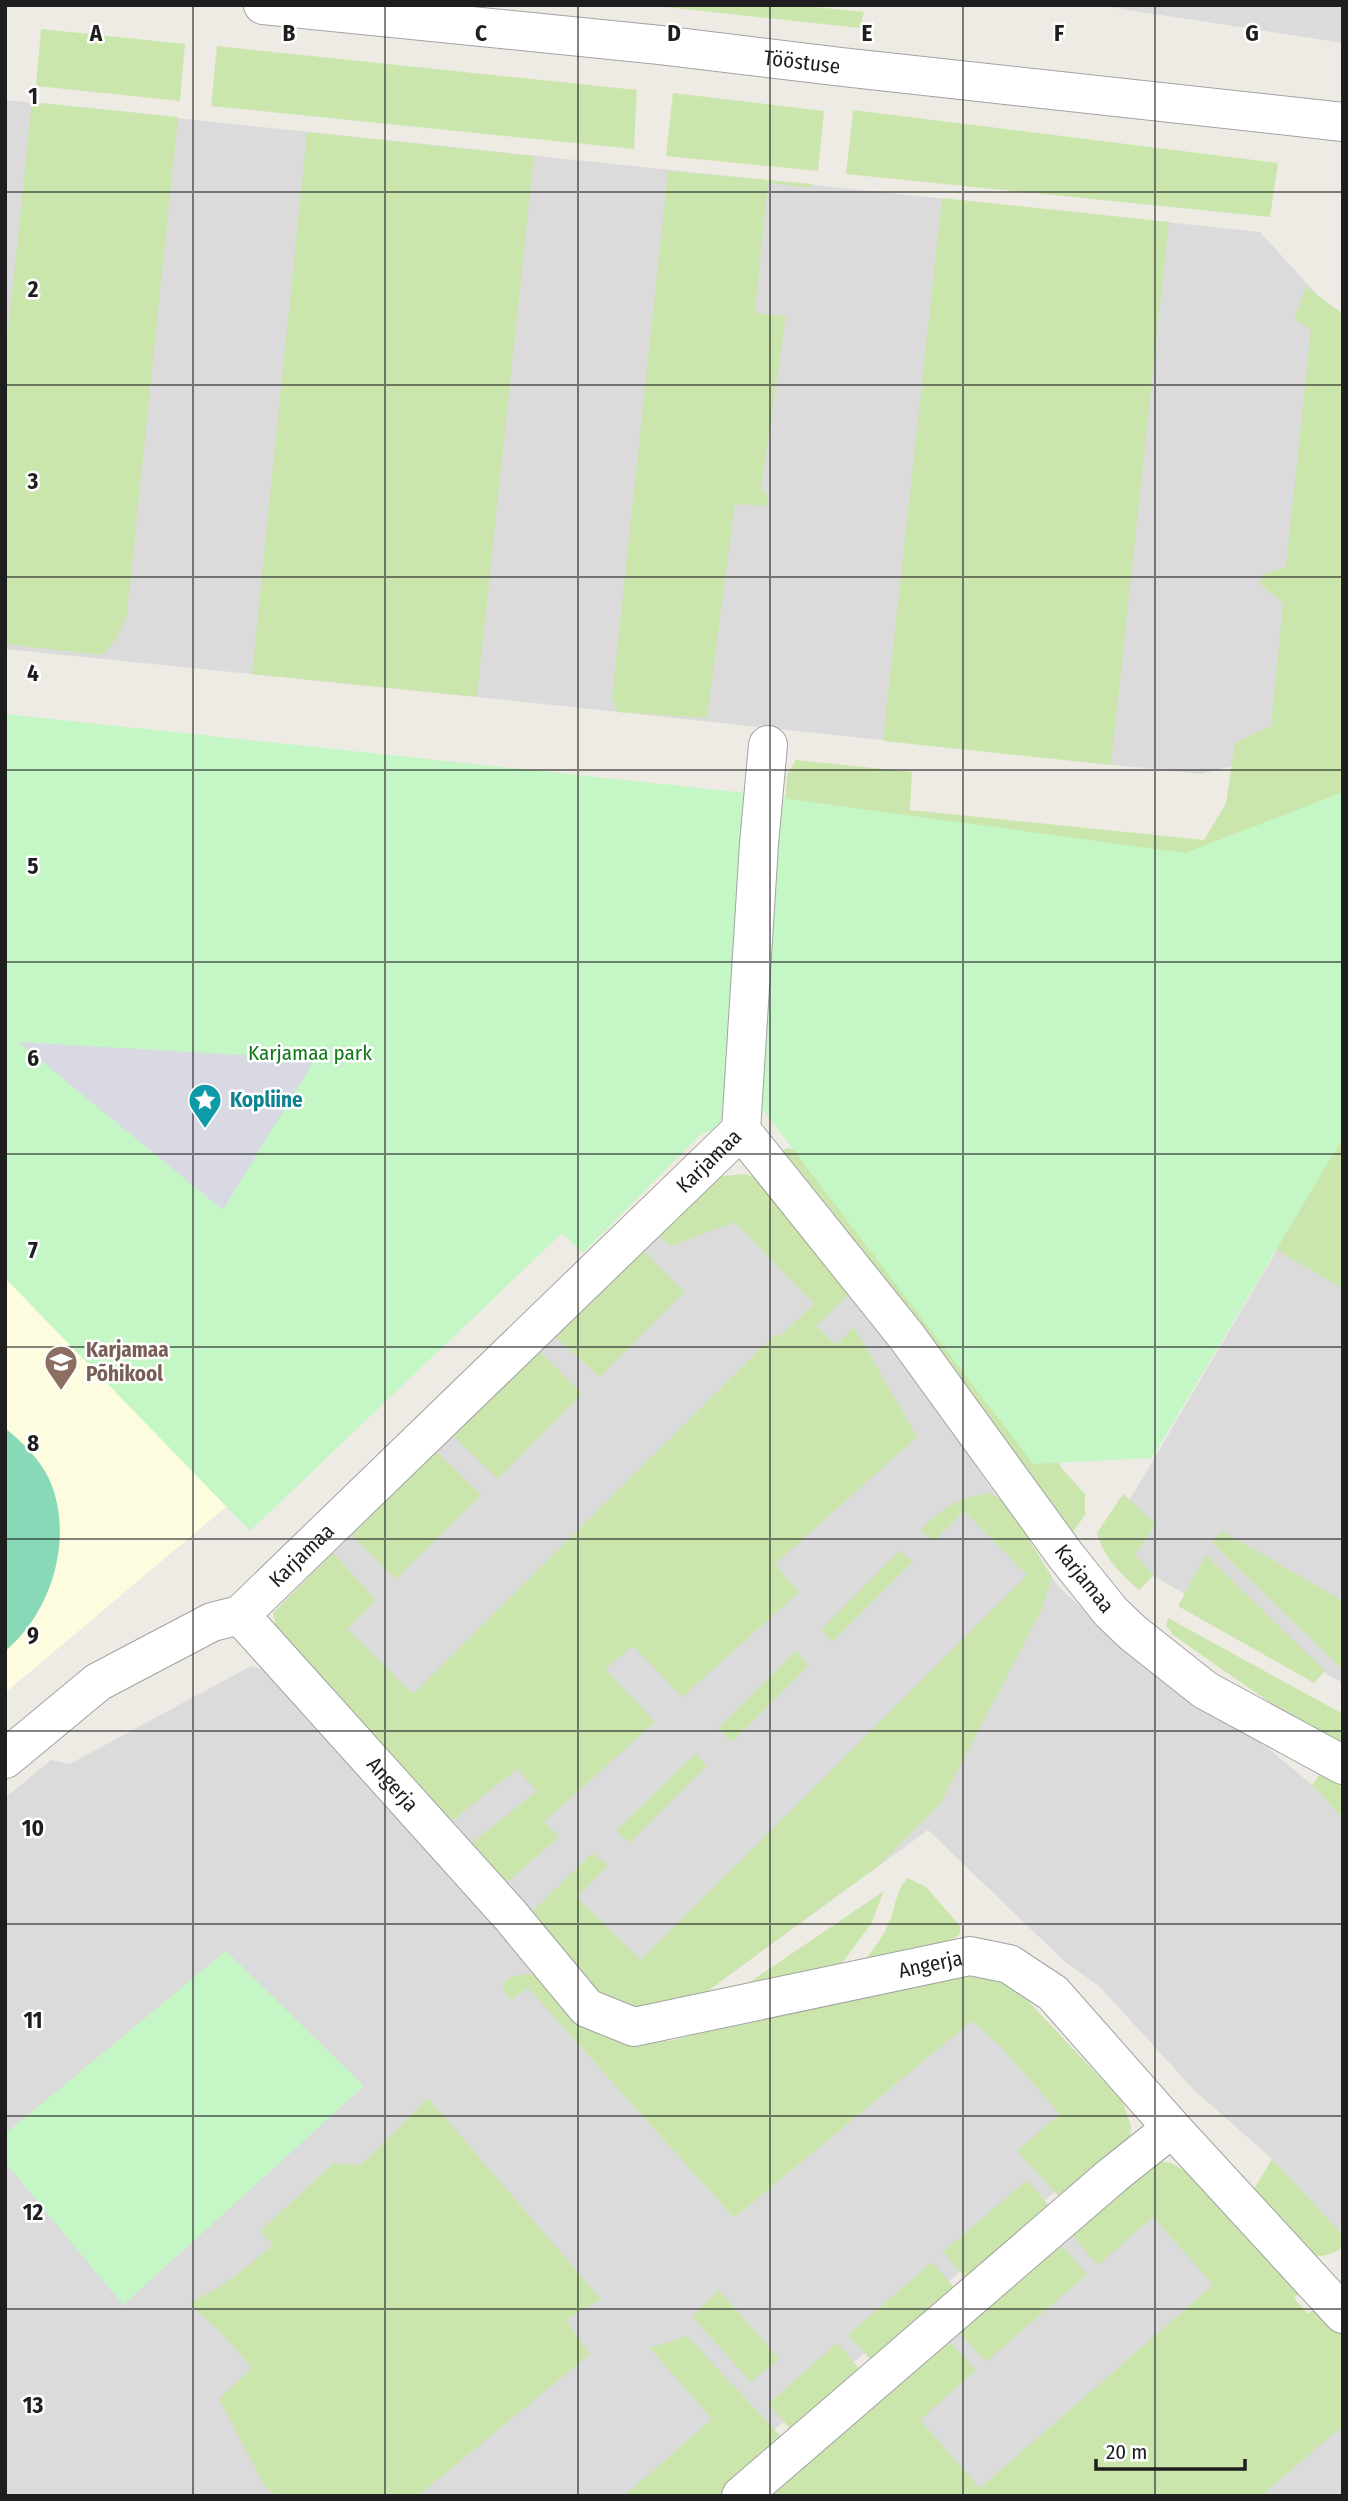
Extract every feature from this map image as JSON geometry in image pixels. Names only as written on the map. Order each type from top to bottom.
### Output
[{"type":"street","name":"Tööstuse","points":[[263,5],[660,45],[1343,122]]},
{"type":"street","points":[[741,1130],[768,745]]},
{"type":"street","name":"Karjamaa","points":[[5,1759],[98,1682],[212,1622],[240,1615],[741,1130],[907,1337],[1066,1556],[1111,1612],[1133,1633],[1205,1690],[1343,1765]]},
{"type":"street","name":"Angerja","points":[[240,1615],[510,1914],[587,2008],[634,2027],[970,1956],[1009,1964],[1053,1993],[1172,2128],[1343,2314]]},
{"type":"street","points":[[741,2496],[1094,2191],[1172,2128]]},
{"type":"shaded area","points":[[1096,5],[1343,5],[1343,43]]},
{"type":"shaded area","points":[[5,100],[1260,232],[1343,323],[1343,737],[1201,774],[5,649]]},
{"type":"shaded area","points":[[18,1042],[208,1053],[315,1059],[223,1210]]},
{"type":"shaded area","points":[[1343,1138],[1343,1683],[1102,1547]]},
{"type":"shaded area","points":[[746,1174],[881,1329],[1059,1587],[1134,1656],[1269,1749],[1312,1785],[1343,1818],[1343,2235],[1272,2159],[1193,2089],[1100,1987],[1064,1961],[928,1830],[692,2002],[529,1915],[273,1613],[712,1177]]},
{"type":"shaded area","name":"Karjamaa Põhikool","points":[[5,1278],[227,1506],[5,1693]]},
{"type":"shaded area","points":[[251,1666],[279,1674],[540,1977],[528,1988],[734,2218],[973,2020],[1123,2102],[1131,2127],[696,2496],[5,2496],[5,1798],[51,1760],[70,1764]]},
{"type":"shaded area","points":[[1143,2172],[1343,2376],[1343,2496],[765,2496]]},
{"type":"green space","points":[[796,5],[864,12],[860,28],[656,6]]},
{"type":"green space","points":[[41,29],[185,44],[180,101],[36,86]]},
{"type":"green space","points":[[217,46],[637,90],[634,149],[211,106]]},
{"type":"green space","points":[[673,93],[824,111],[818,171],[666,156]]},
{"type":"green space","points":[[32,102],[178,117],[127,614],[117,636],[102,655],[5,644],[5,360]]},
{"type":"green space","points":[[853,110],[1278,163],[1270,217],[846,174]]},
{"type":"green space","points":[[307,132],[534,156],[477,697],[252,674]]},
{"type":"green space","points":[[668,171],[813,184],[812,188],[768,183],[755,313],[786,316],[761,489],[767,495],[768,506],[735,504],[707,718],[618,712],[612,698]]},
{"type":"green space","points":[[942,198],[1169,222],[1111,765],[883,741]]},
{"type":"green space","points":[[1306,287],[1343,314],[1343,821],[763,1110],[787,774],[796,760],[912,772],[910,810],[1204,840],[1226,803],[1235,743],[1271,726],[1283,603],[1260,584],[1263,574],[1286,567],[1311,330],[1294,319]]},
{"type":"green space","name":"Karjamaa park","points":[[5,714],[737,792],[1185,853],[1343,792],[1343,1138],[1152,1458],[1033,1464],[763,1110],[701,1134],[583,1253],[562,1233],[250,1531],[5,1278]]},
{"type":"green space","points":[[1343,1116],[1343,1289],[1267,1244]]},
{"type":"green space","points":[[787,1148],[799,1151],[964,1330],[1064,1471],[1085,1494],[1085,1515],[1073,1532],[1062,1528],[783,1151]]},
{"type":"green space","points":[[746,1174],[770,1183],[852,1291],[816,1326],[836,1345],[854,1327],[917,1437],[775,1564],[799,1592],[682,1697],[633,1646],[605,1669],[655,1722],[544,1822],[559,1837],[503,1886],[468,1846],[537,1791],[517,1769],[448,1824],[276,1630],[273,1613],[333,1553],[376,1600],[347,1629],[413,1694],[774,1335],[780,1336],[814,1304],[735,1222],[671,1246],[655,1234],[712,1177]]},
{"type":"green space","points":[[641,1248],[685,1292],[600,1377],[553,1335]]},
{"type":"green space","points":[[538,1349],[582,1394],[498,1479],[452,1435]]},
{"type":"green space","points":[[5,1428],[31,1452],[46,1473],[57,1503],[60,1526],[59,1550],[46,1595],[35,1616],[5,1651]]},
{"type":"green space","points":[[436,1451],[481,1495],[396,1579],[352,1535]]},
{"type":"green space","points":[[990,1493],[1006,1502],[1052,1577],[1041,1611],[940,1804],[879,1865],[686,2007],[658,2015],[598,1999],[529,1915],[592,1853],[608,1865],[577,1897],[641,1960],[1027,1575],[964,1511],[934,1541],[920,1530],[952,1505]]},
{"type":"green space","points":[[1123,1494],[1156,1524],[1135,1555],[1154,1575],[1139,1590],[1109,1558],[1097,1533]]},
{"type":"green space","points":[[1222,1531],[1343,1601],[1343,1670],[1212,1543]]},
{"type":"green space","points":[[899,1551],[913,1561],[832,1642],[821,1630]]},
{"type":"green space","points":[[1206,1555],[1325,1671],[1314,1683],[1178,1606]]},
{"type":"green space","points":[[1168,1618],[1343,1714],[1343,1743],[1269,1702],[1173,1635],[1166,1625]]},
{"type":"green space","points":[[796,1651],[809,1665],[732,1742],[718,1728]]},
{"type":"green space","points":[[695,1754],[707,1766],[630,1843],[616,1831]]},
{"type":"green space","points":[[1319,1775],[1343,1786],[1343,1818],[1312,1785]]},
{"type":"green space","points":[[908,1878],[926,1887],[960,1926],[960,1934],[949,1942],[862,1964],[886,1930],[898,1894]]},
{"type":"green space","points":[[884,1891],[871,1924],[839,1967],[729,1996]]},
{"type":"green space","points":[[226,1951],[364,2086],[123,2305],[5,2162],[5,2134]]},
{"type":"green space","points":[[958,1968],[1013,1985],[1123,2102],[1131,2127],[1130,2140],[1064,2202],[1017,2151],[1060,2114],[1000,2046],[972,2021],[734,2218],[528,1988],[511,2000],[503,1989],[505,1981],[514,1976],[526,1974],[540,1977],[637,2039],[670,2041]]},
{"type":"green space","points":[[428,2098],[601,2299],[566,2320],[590,2354],[418,2496],[277,2496],[265,2487],[219,2399],[252,2368],[220,2332],[189,2304],[233,2278],[273,2245],[260,2231],[334,2163],[361,2165]]},
{"type":"green space","points":[[1272,2159],[1343,2235],[1343,2247],[1325,2255],[1311,2255],[1289,2234],[1254,2189]]},
{"type":"green space","points":[[1157,2161],[1171,2163],[1190,2174],[1300,2293],[1294,2298],[1308,2314],[1315,2308],[1343,2335],[1343,2433],[1339,2429],[1261,2496],[765,2496],[945,2337],[976,2370],[920,2420],[980,2488],[1213,2285],[1153,2217],[1098,2265],[1068,2231]]},
{"type":"green space","points":[[1027,2180],[1052,2209],[968,2281],[943,2252]]},
{"type":"green space","points":[[1058,2241],[1087,2274],[986,2362],[957,2330]]},
{"type":"green space","points":[[932,2262],[957,2291],[874,2363],[848,2335]]},
{"type":"green space","points":[[719,2290],[779,2359],[751,2382],[692,2317]]},
{"type":"green space","points":[[687,2336],[786,2442],[721,2496],[624,2496],[712,2419],[650,2348]]},
{"type":"green space","points":[[837,2343],[862,2372],[793,2432],[768,2404]]},
{"type":"place","name":"Kopliine","points":[[205,1130]]},
{"type":"place","name":"Karjamaa Põhikool","points":[[61,1392]]}]
